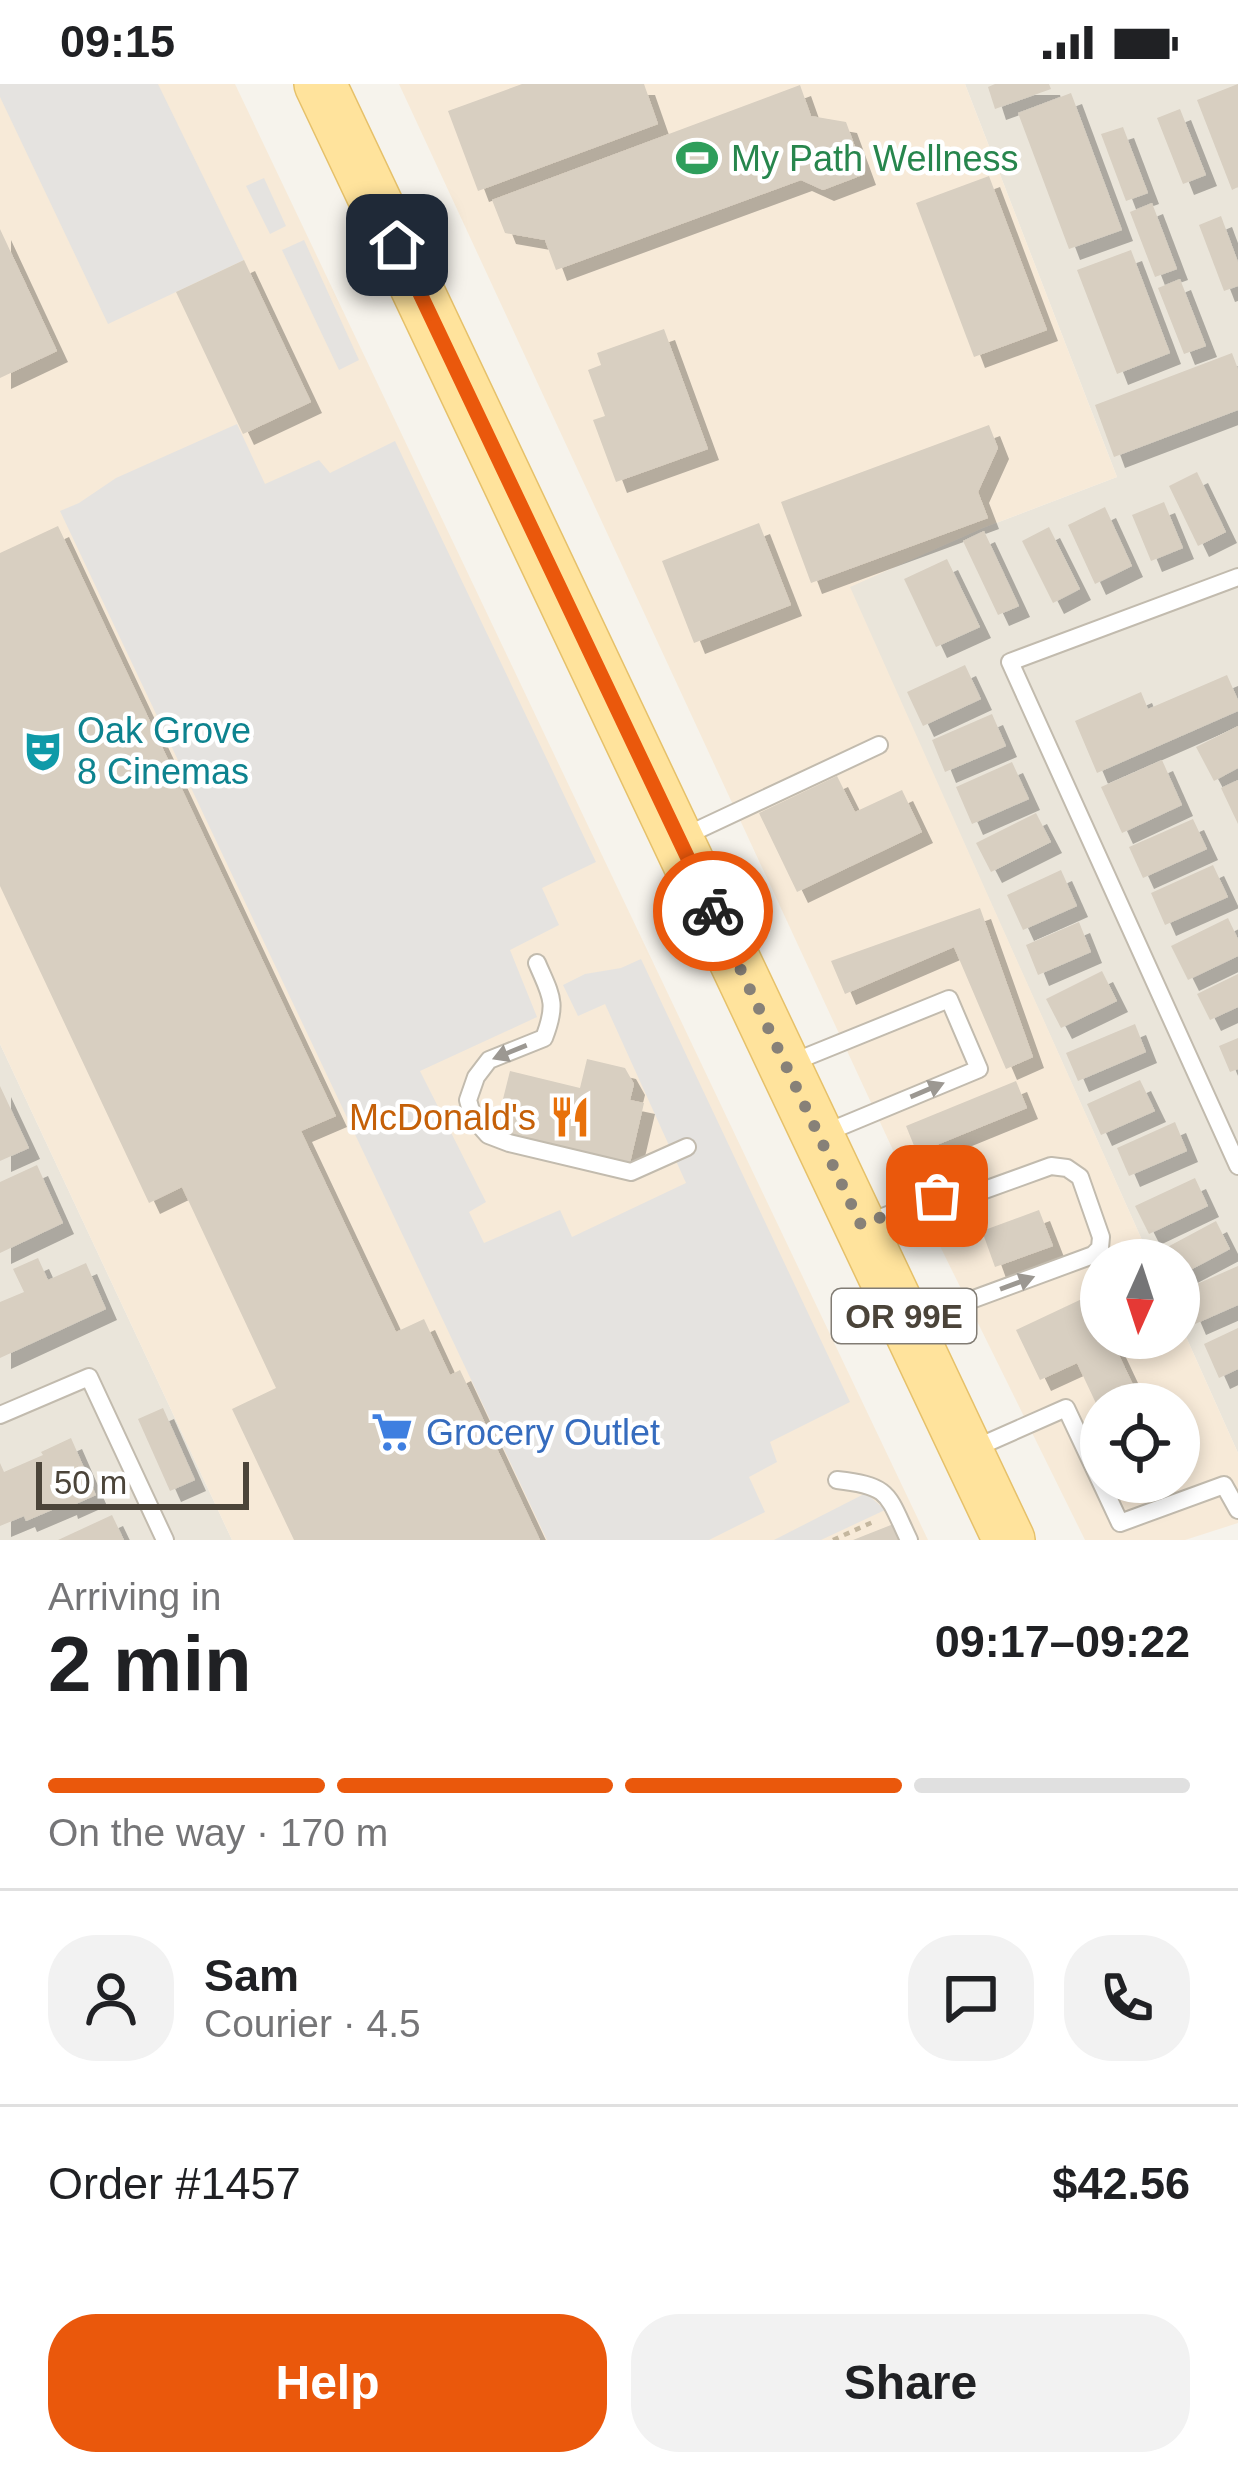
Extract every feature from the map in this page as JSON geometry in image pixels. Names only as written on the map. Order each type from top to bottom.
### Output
[{"type":"main road","name":"OR 99E","points":[[320,84],[1009,1540]]},
{"type":"lane","points":[[1238,577],[1010,662],[1238,1166]]},
{"type":"lane","points":[[679,839],[878,745]]},
{"type":"lane","points":[[536,963],[553,1000],[544,1038],[489,1060],[476,1077],[468,1100],[473,1118],[488,1135],[509,1143],[631,1172],[687,1147]]},
{"type":"lane","points":[[786,1065],[949,999],[979,1069],[819,1136]]},
{"type":"lane","points":[[861,1225],[937,1196],[968,1196],[1051,1166],[1067,1168],[1080,1177],[1101,1238],[1093,1256],[907,1323]]},
{"type":"lane","points":[[0,1414],[89,1377],[165,1540]]},
{"type":"lane","points":[[968,1452],[1066,1408],[1120,1523],[1224,1485],[1238,1510]]},
{"type":"lane","points":[[837,1480],[868,1483],[888,1496],[909,1540]]},
{"type":"path","points":[[832,1540],[895,1510]]},
{"type":"shaded area","points":[[0,84],[235,84],[928,1540],[232,1540],[0,1044]]},
{"type":"shaded area","points":[[0,84],[158,84],[244,260],[108,324],[0,97]]},
{"type":"shaded area","points":[[399,84],[965,84],[1117,477],[983,528],[850,587],[1142,1239],[1080,1239],[1080,1359],[1196,1359],[1238,1453],[1238,1523],[1185,1540],[1085,1540],[899,1163]]},
{"type":"shaded area","points":[[965,84],[1238,84],[1238,1453],[1196,1359],[1200,1359],[1200,1239],[1142,1239],[849,587],[983,528],[1117,477]]},
{"type":"shaded area","points":[[264,178],[286,226],[270,234],[246,186]]},
{"type":"shaded area","points":[[304,240],[359,360],[339,370],[282,250]]},
{"type":"shaded area","points":[[237,424],[265,484],[319,460],[330,473],[395,441],[596,862],[542,888],[559,925],[510,950],[537,1017],[420,1071],[486,1202],[469,1212],[484,1243],[560,1210],[572,1237],[686,1183],[605,1004],[578,1016],[563,985],[641,959],[850,1402],[770,1442],[777,1462],[749,1477],[765,1512],[709,1540],[547,1540],[60,511],[116,478]]},
{"type":"shaded area","points":[[0,1044],[232,1540],[0,1540]]},
{"type":"shaded area","points":[[866,1493],[885,1510],[821,1540],[774,1540]]},
{"type":"building","points":[[522,84],[644,84],[658,124],[478,191],[448,111]]},
{"type":"building","points":[[1049,84],[1051,89],[995,109],[988,87]]},
{"type":"building","points":[[1238,84],[1238,187],[1232,190],[1197,100]]},
{"type":"building","points":[[800,85],[811,116],[846,122],[865,174],[823,190],[801,180],[556,270],[545,240],[505,233],[492,200]]},
{"type":"building","points":[[1071,93],[1122,230],[1069,249],[1018,113]]},
{"type":"building","points":[[1180,109],[1206,175],[1183,184],[1157,118]]},
{"type":"building","points":[[1123,127],[1148,193],[1126,201],[1101,134]]},
{"type":"building","points":[[989,176],[1047,330],[974,357],[916,203]]},
{"type":"building","points":[[1152,203],[1177,269],[1155,277],[1130,212]]},
{"type":"building","points":[[1221,216],[1238,262],[1238,286],[1224,291],[1199,225]]},
{"type":"building","points":[[0,229],[57,351],[0,378]]},
{"type":"building","points":[[1131,250],[1170,353],[1117,374],[1077,270]]},
{"type":"building","points":[[244,260],[311,402],[243,434],[176,292]]},
{"type":"building","points":[[1180,279],[1206,346],[1184,354],[1158,288]]},
{"type":"building","points":[[664,329],[708,449],[616,482],[593,420],[605,416],[588,370],[601,365],[597,353]]},
{"type":"building","points":[[1232,353],[1238,369],[1238,410],[1114,457],[1095,405]]},
{"type":"building","points":[[989,425],[998,448],[978,492],[988,518],[811,583],[781,502]]},
{"type":"building","points":[[1197,472],[1226,532],[1198,546],[1169,486]]},
{"type":"building","points":[[1164,502],[1183,548],[1151,561],[1132,515]]},
{"type":"building","points":[[1105,507],[1132,566],[1095,584],[1068,525]]},
{"type":"building","points":[[759,523],[791,605],[694,643],[662,561]]},
{"type":"building","points":[[58,526],[336,1116],[301,1131],[396,1332],[424,1319],[450,1375],[460,1370],[540,1540],[294,1540],[232,1409],[276,1388],[182,1187],[149,1203],[0,886],[0,553]]},
{"type":"building","points":[[1049,527],[1080,589],[1053,603],[1022,541]]},
{"type":"building","points":[[984,531],[1019,606],[998,615],[963,541]]},
{"type":"building","points":[[947,559],[980,627],[936,647],[904,579]]},
{"type":"building","points":[[965,665],[981,699],[923,726],[907,692]]},
{"type":"building","points":[[1227,675],[1238,711],[1097,773],[1075,721],[1141,692],[1148,709]]},
{"type":"building","points":[[992,714],[1006,746],[945,772],[932,740]]},
{"type":"building","points":[[1238,726],[1238,768],[1214,781],[1196,747]]},
{"type":"building","points":[[1162,760],[1182,805],[1122,833],[1101,787]]},
{"type":"building","points":[[1012,762],[1029,799],[972,824],[956,787]]},
{"type":"building","points":[[837,776],[855,812],[902,790],[922,832],[797,892],[759,813]]},
{"type":"building","points":[[1238,780],[1238,824],[1221,788]]},
{"type":"building","points":[[1036,813],[1051,842],[991,872],[976,843]]},
{"type":"building","points":[[1193,819],[1207,849],[1143,878],[1129,847]]},
{"type":"building","points":[[1213,865],[1228,897],[1165,925],[1151,893]]},
{"type":"building","points":[[1061,870],[1077,906],[1023,930],[1007,895]]},
{"type":"building","points":[[980,908],[1033,1057],[1006,1069],[954,947],[845,994],[831,961]]},
{"type":"building","points":[[1228,918],[1238,939],[1238,956],[1188,980],[1171,946]]},
{"type":"building","points":[[1079,922],[1091,952],[1038,975],[1026,945]]},
{"type":"building","points":[[1102,971],[1117,1001],[1061,1028],[1046,999]]},
{"type":"building","points":[[1238,974],[1238,1007],[1210,1020],[1197,994]]},
{"type":"building","points":[[1135,1024],[1146,1052],[1078,1081],[1066,1053]]},
{"type":"building","points":[[1238,1038],[1238,1069],[1230,1072],[1219,1046]]},
{"type":"building","name":"McDonald's","points":[[587,1059],[625,1068],[634,1084],[630,1100],[644,1103],[630,1163],[495,1131],[510,1071],[580,1088]]},
{"type":"building","points":[[1140,1080],[1155,1111],[1101,1135],[1087,1104]]},
{"type":"building","points":[[1016,1081],[1027,1108],[917,1153],[906,1126]]},
{"type":"building","points":[[0,1086],[29,1148],[0,1161]]},
{"type":"building","points":[[1175,1122],[1187,1151],[1129,1176],[1117,1148]]},
{"type":"building","points":[[37,1165],[63,1223],[0,1253],[0,1182]]},
{"type":"building","points":[[1195,1178],[1208,1206],[1149,1234],[1135,1206]]},
{"type":"building","points":[[1039,1210],[1053,1246],[995,1267],[982,1231]]},
{"type":"building","points":[[1216,1221],[1230,1249],[1200,1265],[1200,1239],[1182,1239]]},
{"type":"building","points":[[38,1258],[48,1280],[86,1263],[106,1309],[0,1358],[0,1302],[24,1292],[13,1269]]},
{"type":"building","points":[[1238,1266],[1238,1305],[1200,1322],[1200,1283]]},
{"type":"building","points":[[1080,1300],[1080,1359],[1121,1359],[1132,1383],[1086,1383],[1077,1363],[1040,1380],[1016,1330]]},
{"type":"building","points":[[1238,1328],[1238,1369],[1219,1378],[1204,1344]]},
{"type":"building","points":[[163,1408],[195,1480],[170,1491],[138,1419]]},
{"type":"building","points":[[71,1438],[96,1495],[0,1526],[0,1463],[4,1472]]},
{"type":"building","points":[[112,1515],[124,1540],[58,1540]]},
{"type":"building","points":[[896,1523],[903,1540],[853,1540]]},
{"type":"way so far","points":[[713,911],[861,1225],[937,1196]]},
{"type":"place","name":"My Path Wellness","points":[[697,158]]},
{"type":"place","name":"Oak Grove 8 Cinemas","points":[[43,751]]},
{"type":"place","name":"McDonald's","points":[[570,1117]]},
{"type":"place","name":"Grocery Outlet","points":[[392,1432]]},
{"type":"route","points":[[397,245],[713,911]]}]
